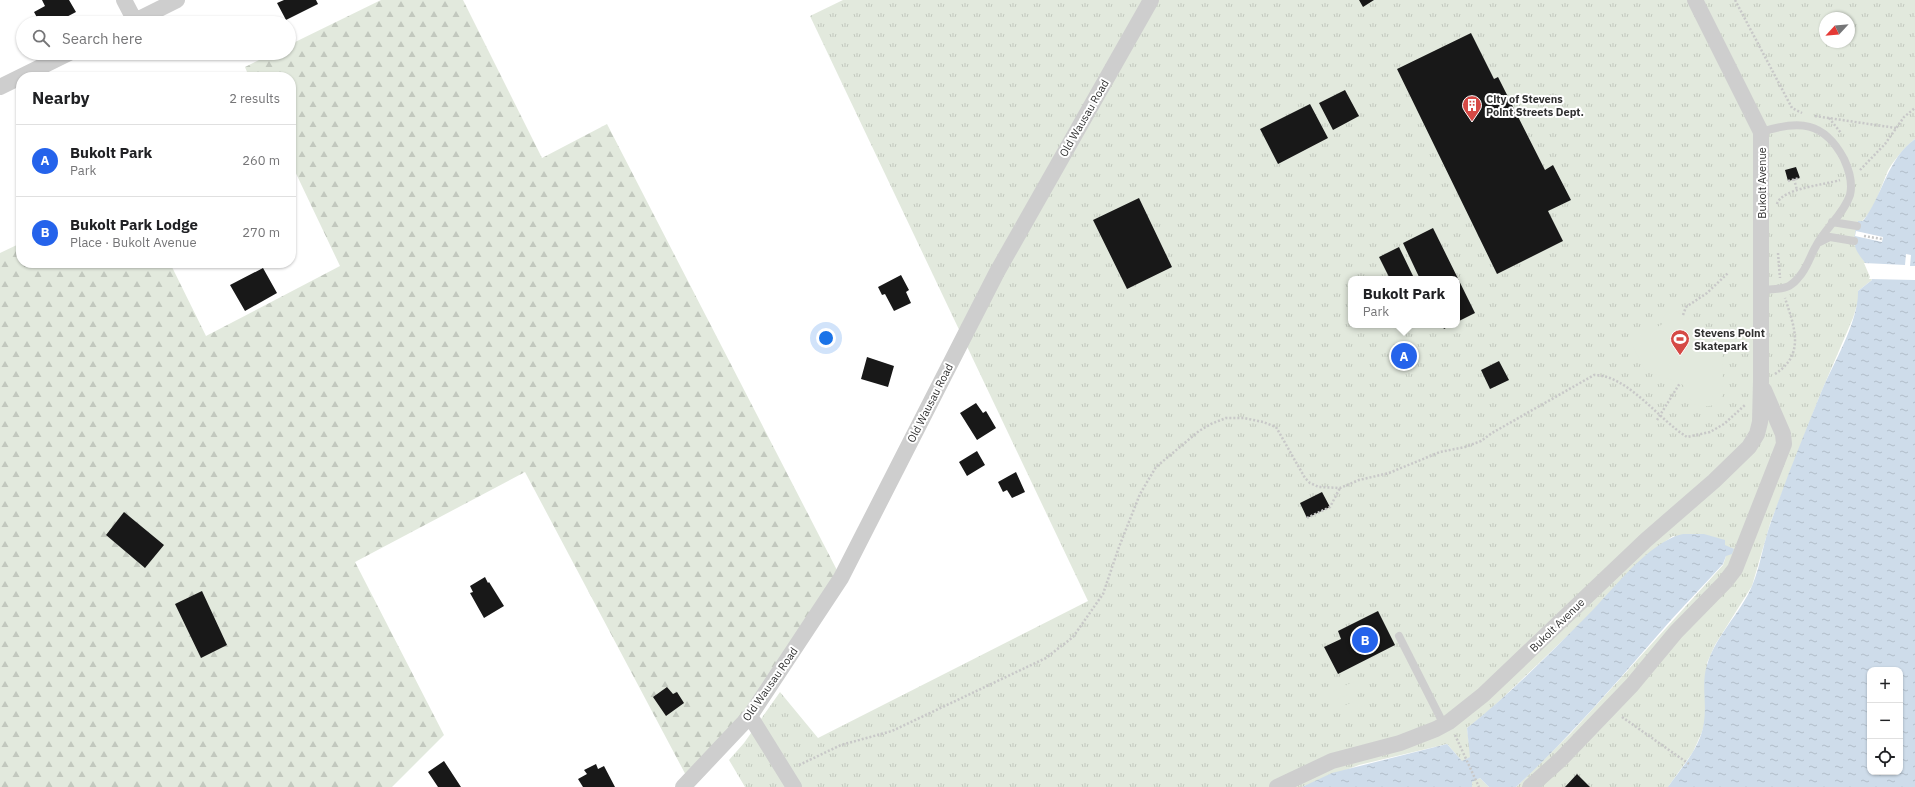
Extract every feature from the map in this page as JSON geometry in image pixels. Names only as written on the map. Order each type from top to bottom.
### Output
[{"type":"street","points":[[124,0],[131,16]]},
{"type":"street","points":[[145,16],[177,0]]},
{"type":"street","name":"Old Wausau Road","points":[[683,787],[750,716],[840,578],[997,272],[1151,0]]},
{"type":"street","name":"Bukolt Avenue","points":[[1530,787],[1561,759],[1632,685],[1676,632],[1725,582],[1735,569],[1784,444],[1783,434],[1772,412],[1766,379],[1762,290],[1761,132],[1695,0]]},
{"type":"street","points":[[30,72],[55,60]]},
{"type":"street","points":[[0,87],[16,79]]},
{"type":"street","name":"Bukolt Avenue","points":[[1277,787],[1332,761],[1400,743],[1446,724],[1483,695],[1646,540],[1714,481],[1748,447],[1757,434],[1766,379]]},
{"type":"street","points":[[750,716],[794,787]]},
{"type":"lane","points":[[1761,132],[1782,126],[1804,125],[1816,129],[1836,145],[1848,168],[1851,186],[1850,194],[1846,203],[1816,245],[1799,278],[1789,286],[1762,290]]},
{"type":"lane","points":[[1832,222],[1856,226]]},
{"type":"lane","points":[[1816,245],[1822,240],[1830,237],[1854,241]]},
{"type":"lane","points":[[1399,636],[1446,724]]},
{"type":"path","points":[[1735,0],[1792,108],[1804,114]]},
{"type":"path","points":[[1857,173],[1871,160],[1904,117],[1915,108]]},
{"type":"path","points":[[1810,115],[1896,128]]},
{"type":"path","points":[[1788,181],[1800,178]]},
{"type":"path","points":[[1776,206],[1778,200],[1797,190],[1844,179]]},
{"type":"path","points":[[1794,180],[1797,190]]},
{"type":"path","points":[[1778,248],[1780,277]]},
{"type":"path","points":[[1683,315],[1686,307],[1707,293],[1728,273]]},
{"type":"path","points":[[1766,379],[1780,371],[1790,358],[1796,341],[1796,331],[1784,295]]},
{"type":"path","points":[[786,772],[841,745],[892,731],[1046,658],[1061,648],[1073,637],[1103,594],[1134,508],[1140,494],[1156,467],[1211,424],[1226,418],[1244,418],[1263,422],[1276,427],[1305,478],[1310,483],[1319,487],[1340,488],[1359,480],[1389,473],[1435,454],[1481,442],[1492,433],[1594,375],[1610,376],[1625,386],[1687,437],[1710,432],[1724,424],[1746,403]]},
{"type":"path","points":[[1658,420],[1680,383]]},
{"type":"path","points":[[1307,518],[1330,507],[1340,488]]},
{"type":"path","points":[[1610,708],[1689,764]]},
{"type":"path","points":[[1446,724],[1467,759],[1479,787]]},
{"type":"green space","points":[[381,0],[463,0],[542,158],[607,124],[841,578],[745,710],[689,781],[525,472],[355,562],[444,735],[392,787],[0,787],[0,253],[16,245],[16,268],[172,268],[206,336],[340,266],[296,174],[296,72],[247,72],[245,67],[259,60],[296,60],[296,42]]},
{"type":"green space","points":[[843,0],[1915,0],[1915,139],[1892,164],[1872,208],[1857,226],[1863,260],[1866,263],[1872,280],[1858,291],[1858,302],[1853,318],[1820,395],[1770,524],[1752,586],[1715,645],[1707,663],[1705,721],[1702,732],[1693,752],[1668,787],[1516,787],[1571,733],[1723,565],[1726,556],[1673,536],[1648,554],[1585,619],[1489,711],[1467,728],[1471,757],[1462,761],[1447,744],[1359,765],[1302,787],[745,787],[729,760],[744,743],[780,692],[818,738],[1088,601],[810,16]]},
{"type":"green space","name":"Stevens Point Skatepark","points":[[1669,309],[1672,309],[1720,336],[1722,344],[1723,395],[1716,405],[1701,406],[1693,404],[1682,384],[1645,370],[1633,347],[1633,339],[1663,324],[1663,318]]},
{"type":"green space","points":[[1357,680],[1361,688],[1334,701],[1330,693]]},
{"type":"green space","points":[[1365,696],[1369,703],[1342,717],[1338,709]]},
{"type":"green space","points":[[1480,778],[1489,787],[1472,787],[1471,782]]},
{"type":"water","points":[[1915,139],[1915,787],[1668,787],[1690,756],[1699,740],[1705,715],[1704,679],[1711,654],[1752,586],[1758,570],[1768,530],[1789,474],[1825,383],[1850,330],[1857,303],[1858,291],[1872,280],[1870,270],[1859,254],[1854,243],[1856,230],[1858,221],[1863,221],[1870,211],[1898,157]]},
{"type":"water","points":[[1683,534],[1704,534],[1725,540],[1725,545],[1734,549],[1732,554],[1726,556],[1723,564],[1596,705],[1557,747],[1516,787],[1489,787],[1480,778],[1472,782],[1472,787],[1302,787],[1332,773],[1447,744],[1462,761],[1470,757],[1467,728],[1512,690],[1541,662],[1643,558],[1656,547]]},
{"type":"pier","points":[[1856,231],[1883,237],[1882,242],[1855,236]]},
{"type":"pier","points":[[1906,254],[1911,255],[1910,266],[1915,266],[1915,280],[1869,279],[1870,277],[1864,263],[1905,265]]},
{"type":"building","points":[[42,0],[69,0],[76,12],[68,16],[36,16],[34,12],[45,6]]},
{"type":"building","points":[[284,0],[316,0],[318,4],[294,16],[284,16],[277,3]]},
{"type":"building","points":[[1359,0],[1374,0],[1363,7]]},
{"type":"building","name":"City of Stevens Point Streets Dept.","points":[[1471,33],[1494,79],[1498,77],[1545,170],[1553,165],[1571,200],[1548,211],[1563,241],[1497,274],[1397,69]]},
{"type":"building","points":[[1345,90],[1359,116],[1333,130],[1319,103]]},
{"type":"building","points":[[1310,104],[1328,138],[1278,164],[1260,129]]},
{"type":"building","points":[[1796,167],[1800,178],[1788,181],[1785,170]]},
{"type":"building","points":[[1139,198],[1172,267],[1127,289],[1093,220]]},
{"type":"building","points":[[1433,228],[1457,276],[1419,276],[1403,243]]},
{"type":"building","points":[[1399,247],[1413,276],[1388,276],[1379,257]]},
{"type":"building","points":[[263,268],[277,293],[245,311],[230,285]]},
{"type":"building","points":[[901,275],[909,290],[906,292],[911,303],[894,311],[885,294],[882,295],[878,287]]},
{"type":"building","points":[[1460,283],[1475,313],[1460,320]]},
{"type":"building","points":[[867,357],[894,366],[888,387],[861,379]]},
{"type":"building","points":[[1499,361],[1509,380],[1490,389],[1481,370]]},
{"type":"building","points":[[976,403],[983,413],[986,411],[996,428],[977,440],[960,413]]},
{"type":"building","points":[[977,451],[985,465],[967,476],[959,462]]},
{"type":"building","points":[[1016,472],[1025,492],[1012,498],[1007,490],[1003,492],[998,482]]},
{"type":"building","points":[[1322,492],[1330,507],[1307,518],[1300,503]]},
{"type":"building","points":[[124,512],[164,545],[145,568],[106,535]]},
{"type":"building","points":[[485,577],[504,606],[484,618],[470,593],[473,592],[470,586]]},
{"type":"building","points":[[202,591],[227,645],[201,658],[175,604]]},
{"type":"building","points":[[1378,611],[1395,645],[1338,674],[1324,647],[1341,639],[1338,631]]},
{"type":"building","points":[[667,687],[673,694],[677,692],[684,703],[666,716],[653,697]]},
{"type":"building","points":[[444,761],[461,787],[438,787],[428,772]]},
{"type":"building","points":[[596,764],[598,769],[604,766],[615,787],[583,787],[578,779],[587,774],[584,770]]},
{"type":"building","points":[[1577,774],[1590,787],[1565,787]]},
{"type":"place","name":"City of Stevens Point Streets Dept.","points":[[1472,122]]},
{"type":"place","name":"Bukolt Park","points":[[1404,356]]},
{"type":"place","name":"Stevens Point Skatepark","points":[[1680,356]]},
{"type":"place","name":"Bukolt Park Lodge","points":[[1365,640]]}]
